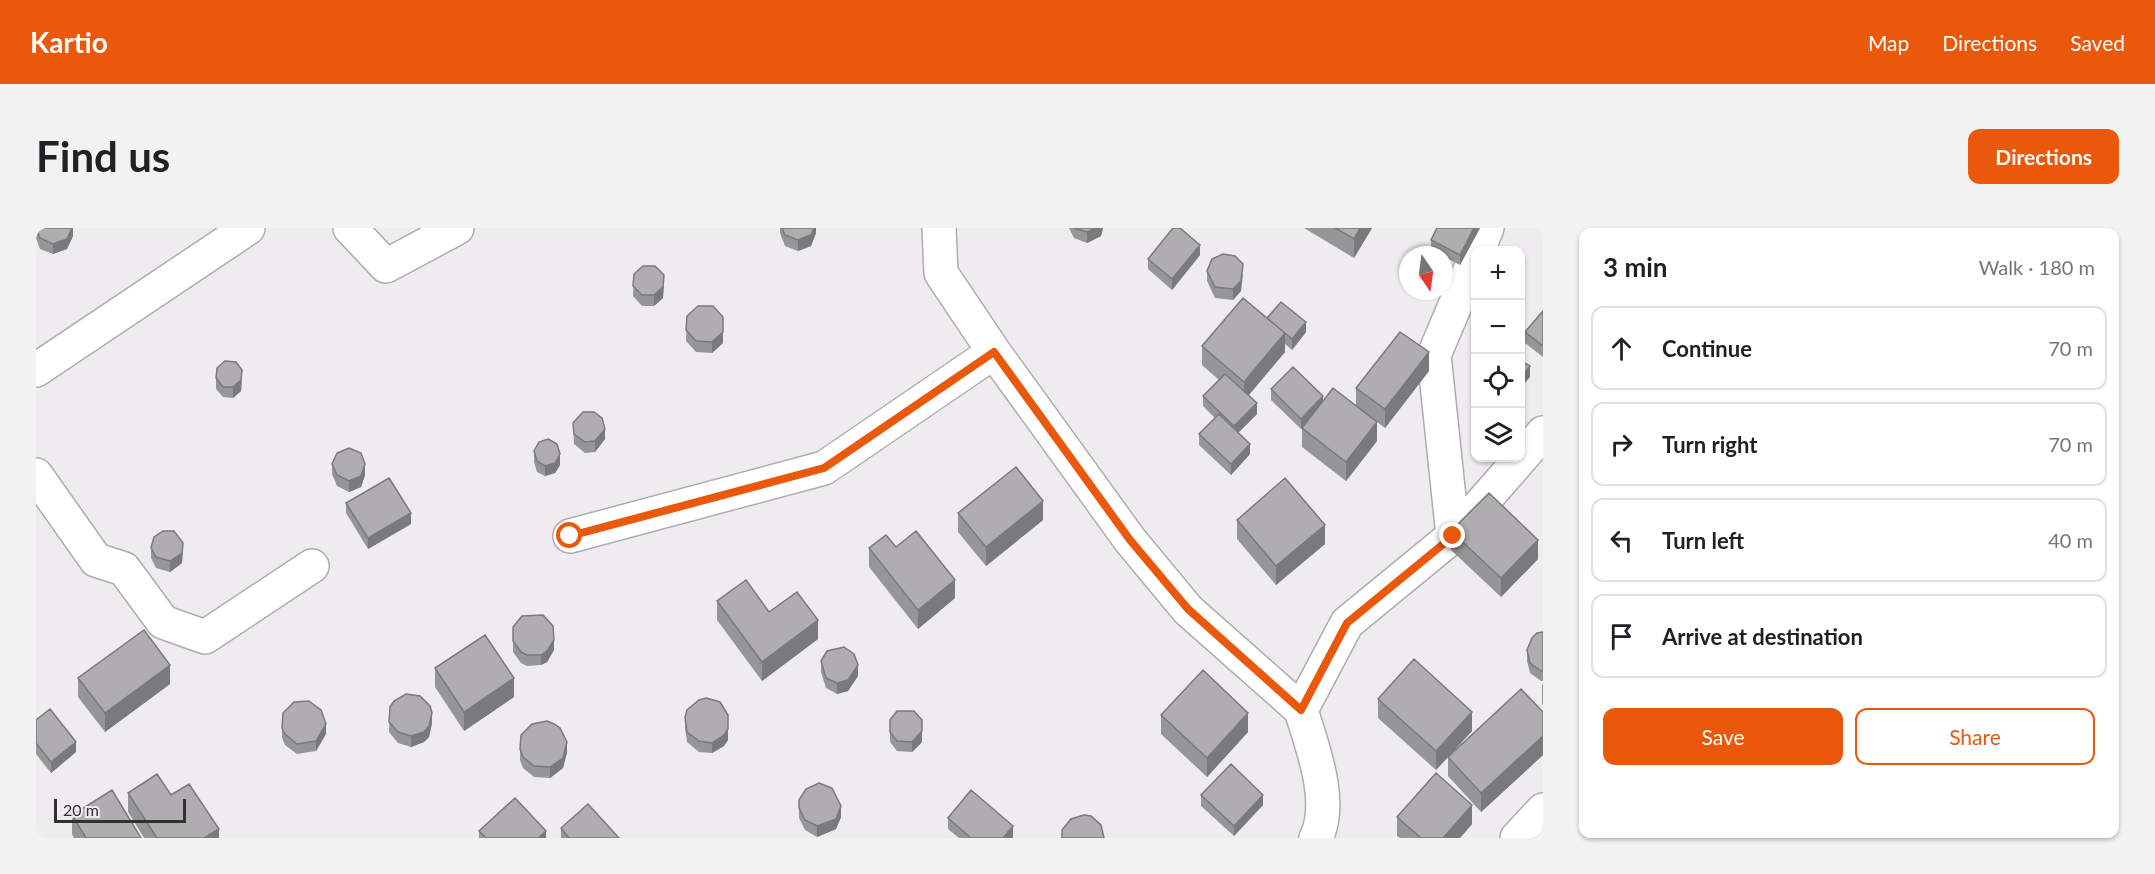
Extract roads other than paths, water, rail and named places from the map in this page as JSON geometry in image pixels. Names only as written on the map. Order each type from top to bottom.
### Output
[{"type":"street","points":[[36,370],[248,228]]},
{"type":"street","points":[[350,228],[386,266],[457,228]]},
{"type":"street","points":[[939,228],[941,273],[994,352],[1130,540],[1188,609],[1301,710],[1322,776],[1320,829],[1316,838]]},
{"type":"street","points":[[1480,246],[1487,228]]},
{"type":"street","points":[[1453,536],[1434,356],[1471,268]]},
{"type":"street","points":[[570,536],[824,468],[994,352]]},
{"type":"street","points":[[1301,710],[1347,623],[1453,536],[1543,434]]},
{"type":"street","points":[[36,475],[96,560],[124,569],[163,622],[205,637],[312,566]]},
{"type":"street","points":[[1517,838],[1543,810]]}]
